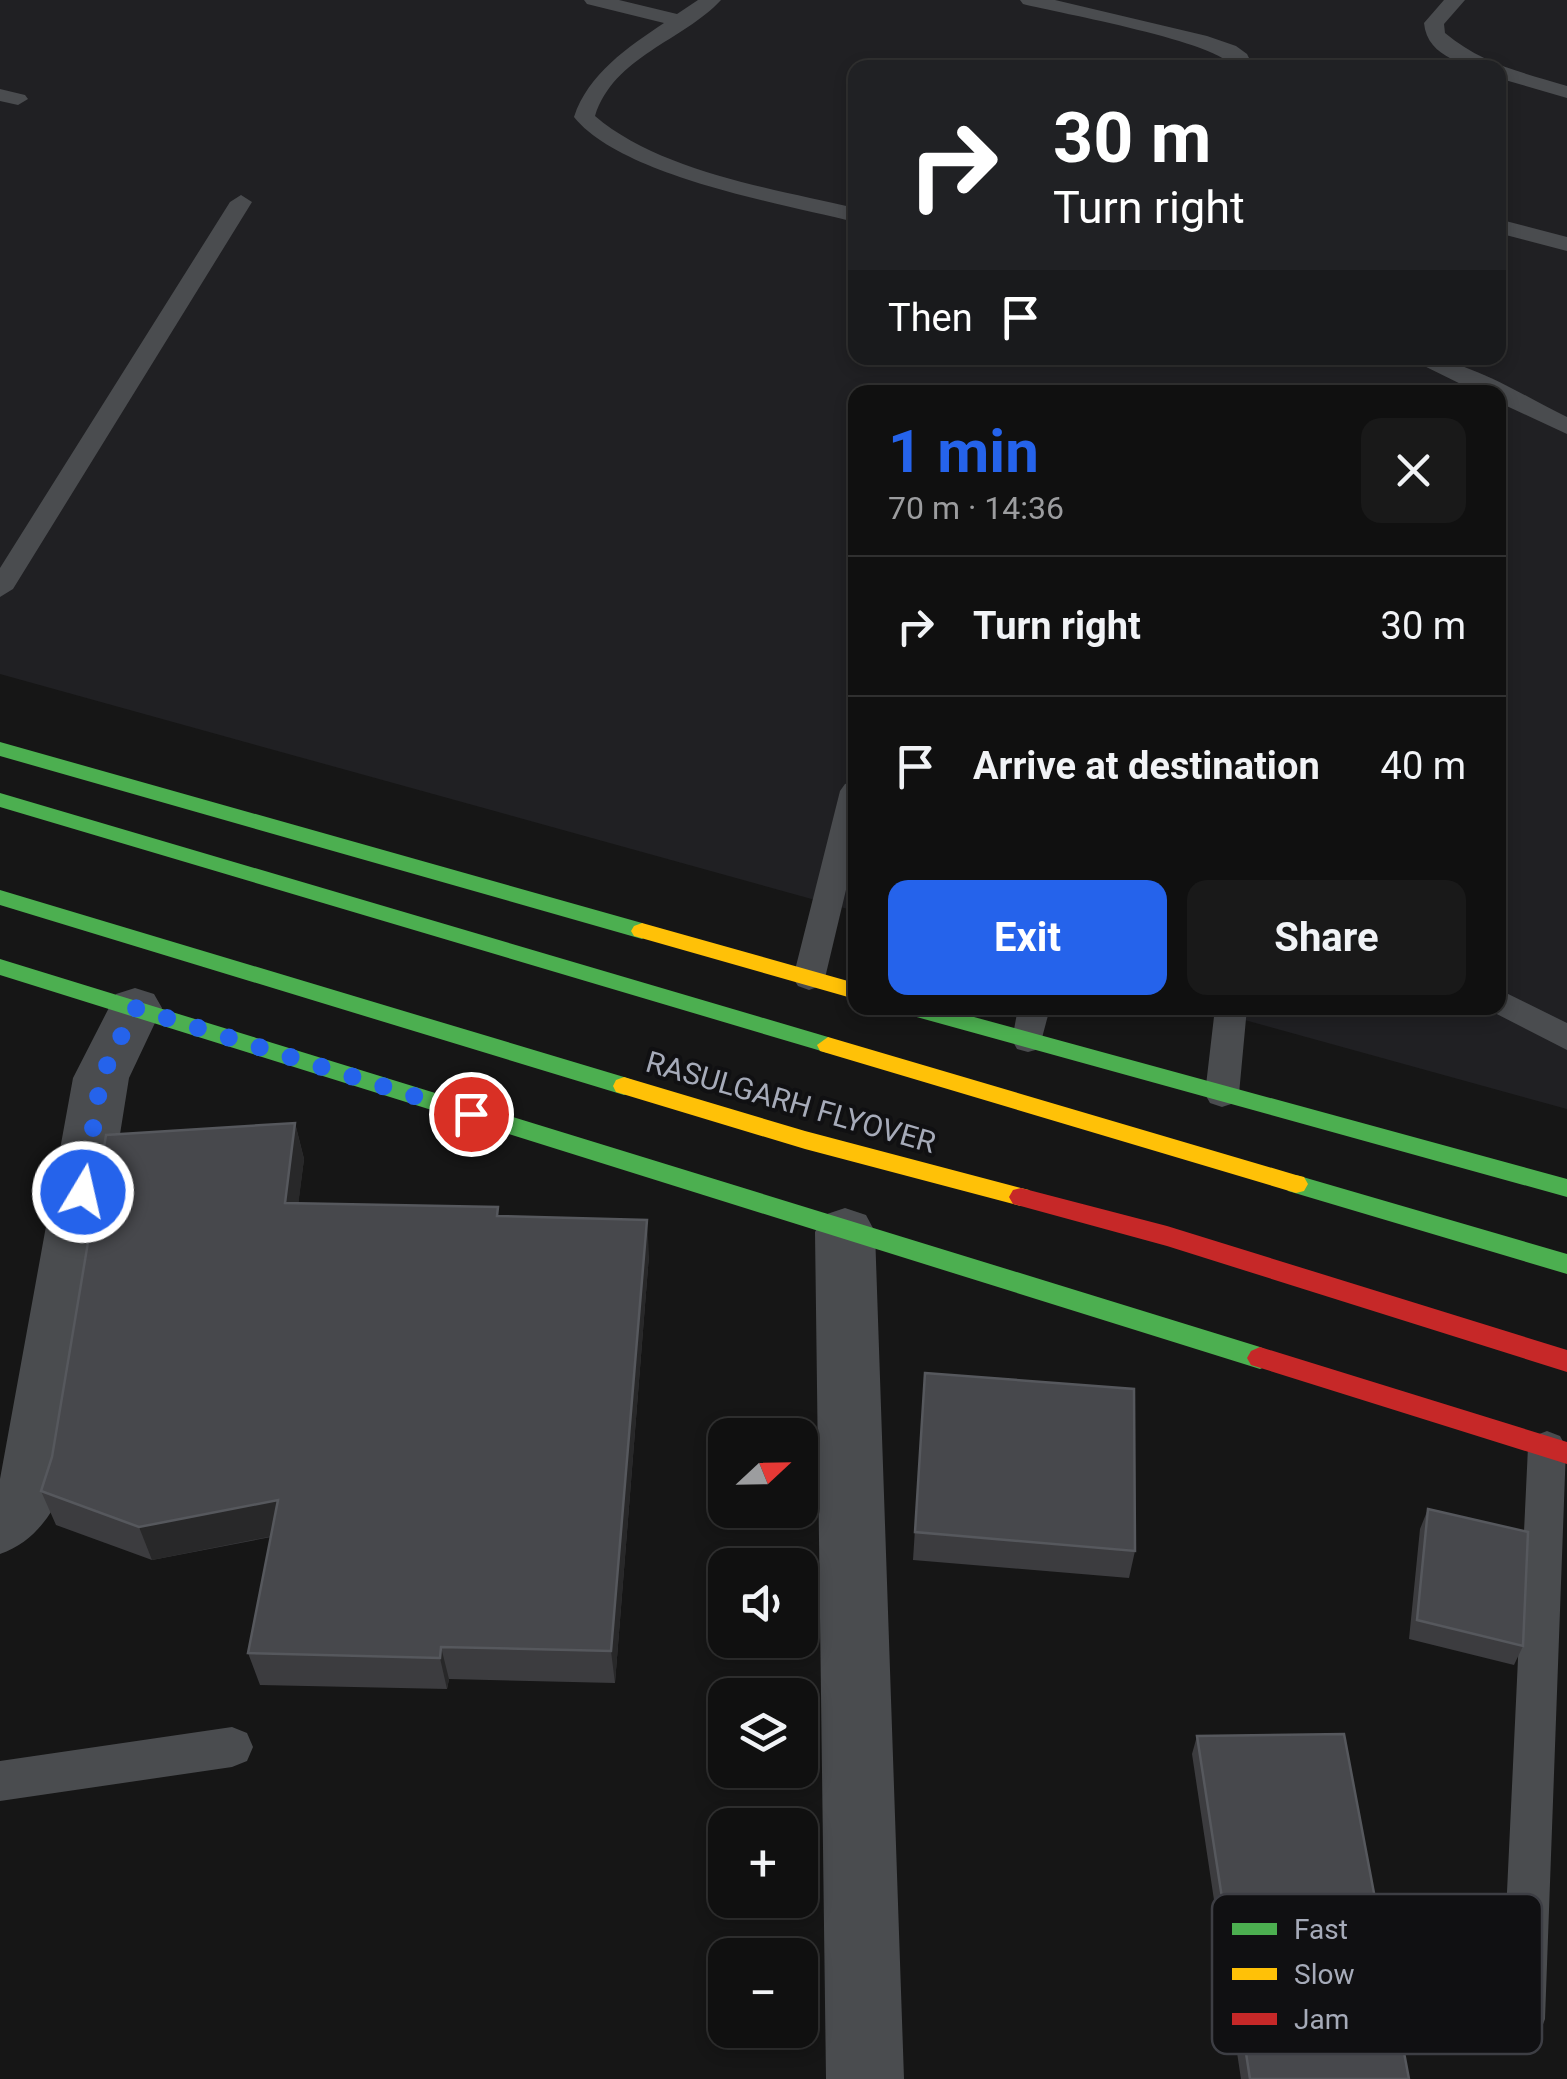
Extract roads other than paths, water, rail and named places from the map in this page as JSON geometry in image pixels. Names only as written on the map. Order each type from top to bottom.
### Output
[{"type":"main road","points":[[0,749],[848,989]]},
{"type":"main road","points":[[0,800],[1567,1264]]},
{"type":"main road","name":"RASULGARH FLYOVER","points":[[0,897],[805,1140],[1167,1236],[1567,1361]]},
{"type":"main road","points":[[0,967],[1557,1450]]},
{"type":"main road","points":[[938,1015],[1567,1188]]},
{"type":"street","points":[[0,1525],[31,1490],[46,1420],[101,1078],[135,1008]]},
{"type":"street","points":[[845,1232],[865,2079]]},
{"type":"lane","points":[[594,0],[682,21]]},
{"type":"lane","points":[[711,0],[603,82],[585,103],[584,117],[594,130],[632,152],[848,213]]},
{"type":"lane","points":[[1030,0],[1200,40],[1228,50],[1241,60]]},
{"type":"lane","points":[[1455,0],[1434,24],[1435,36],[1469,60]]},
{"type":"lane","points":[[1506,74],[1567,92]]},
{"type":"lane","points":[[0,589],[241,202]]},
{"type":"lane","points":[[1506,228],[1567,244]]},
{"type":"lane","points":[[1435,365],[1479,385]]},
{"type":"lane","points":[[1506,397],[1567,427]]},
{"type":"lane","points":[[809,978],[848,819]]},
{"type":"lane","points":[[1506,1005],[1567,1038]]},
{"type":"lane","points":[[1028,1040],[1033,1015]]},
{"type":"lane","points":[[1222,1094],[1230,1015]]},
{"type":"lane","points":[[1531,1894],[1557,1450]]},
{"type":"lane","points":[[0,1782],[232,1747]]}]
